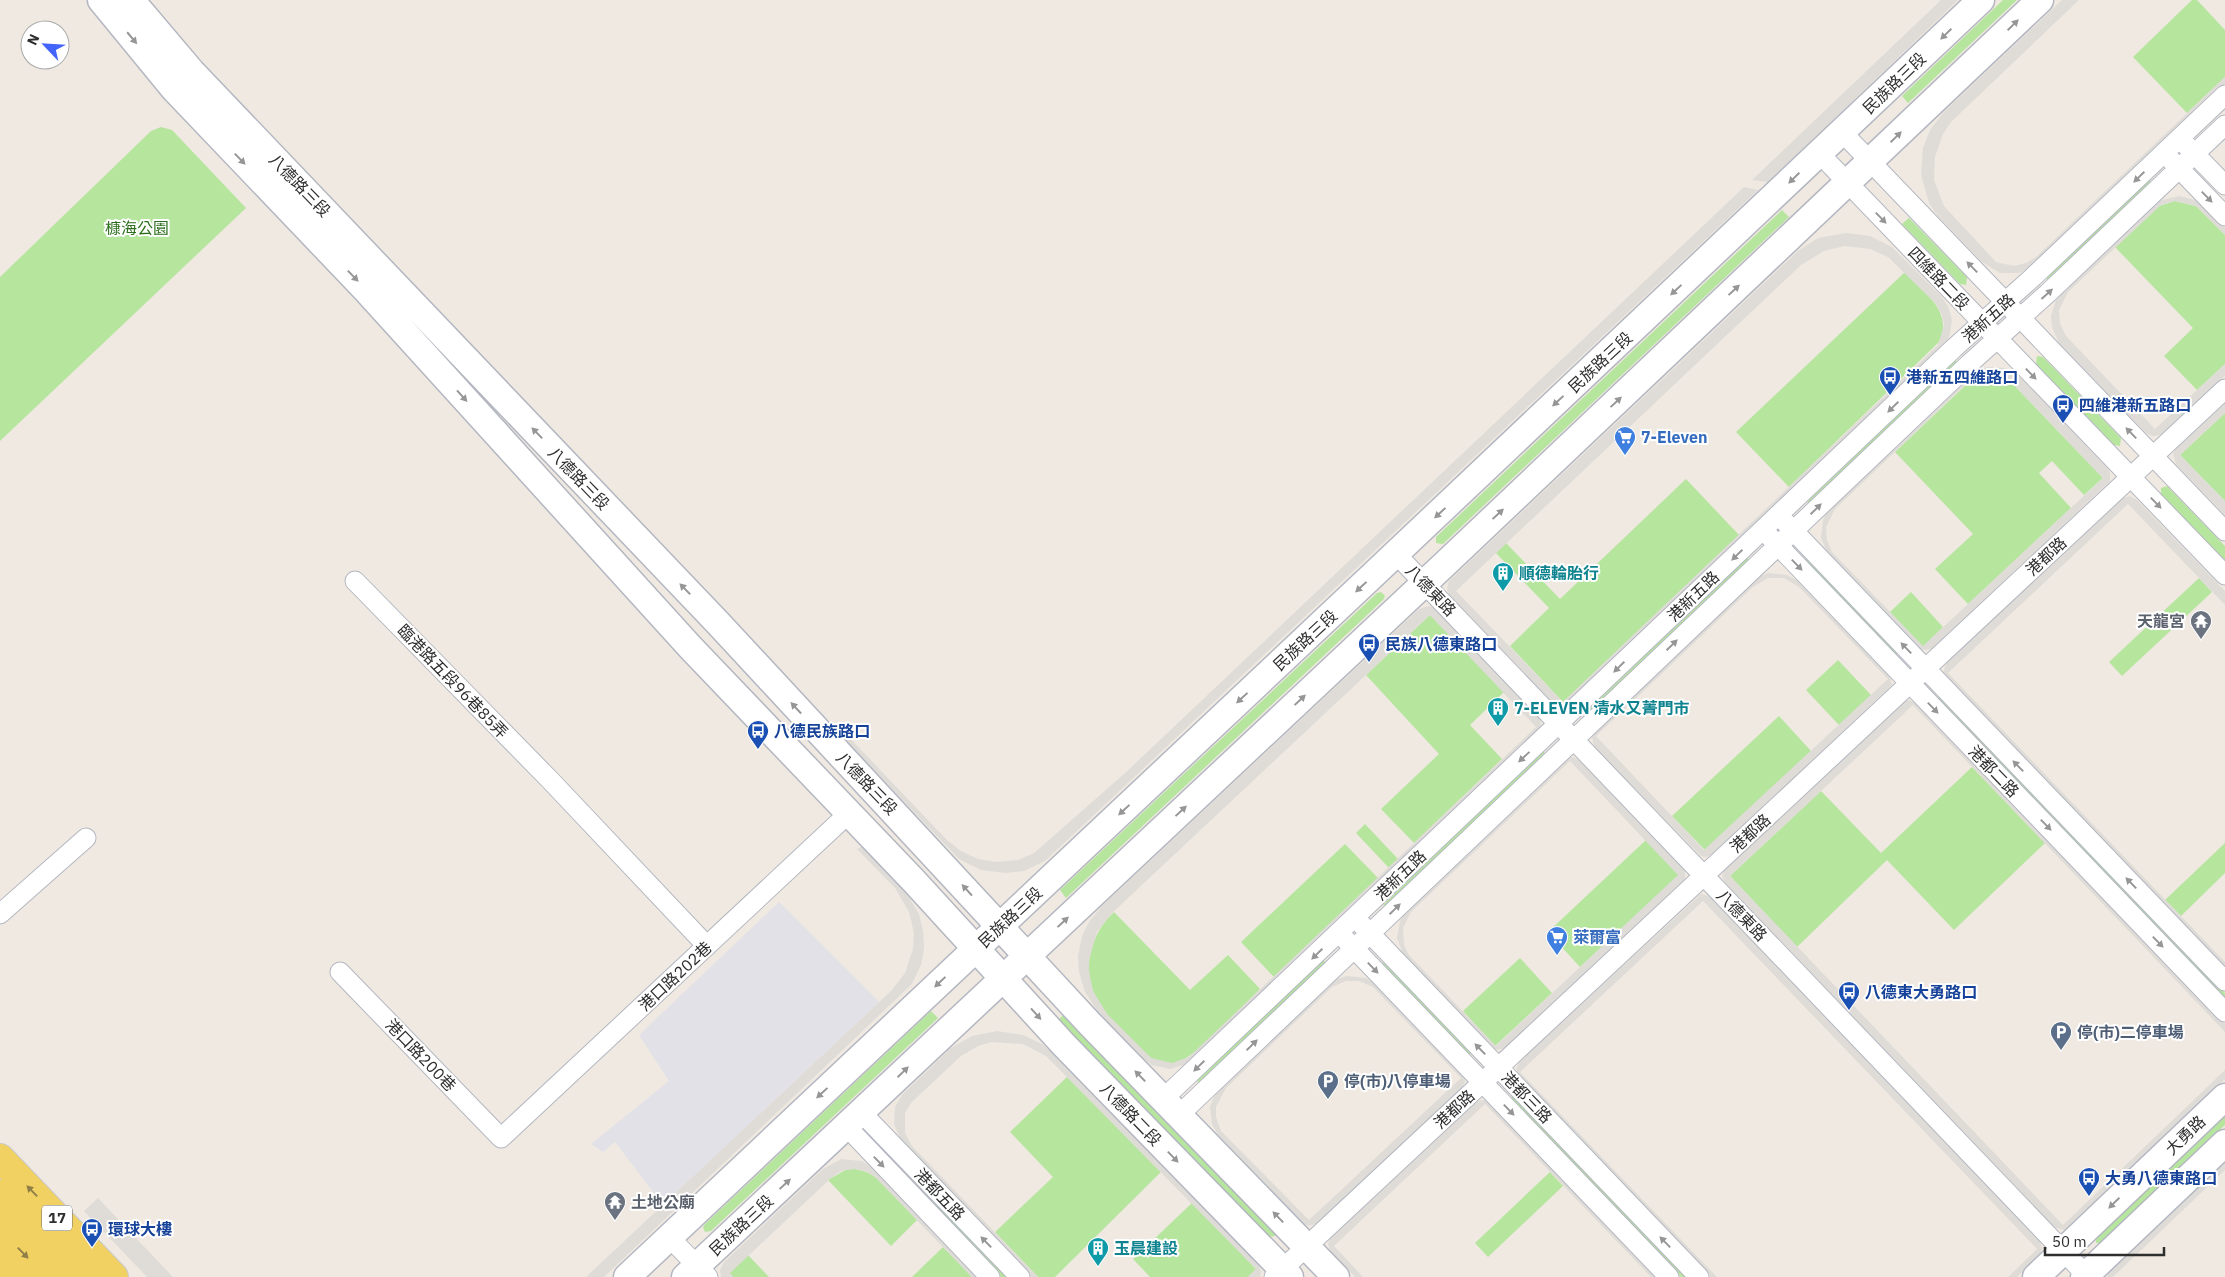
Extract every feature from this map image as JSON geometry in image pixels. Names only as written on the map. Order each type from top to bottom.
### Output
[{"type":"main road","name":"17","points":[[0,1158],[114,1277]]},
{"type":"main road","name":"17","points":[[0,1194],[80,1277]]},
{"type":"main road","points":[[0,1229],[46,1277]]},
{"type":"main road","points":[[0,1264],[12,1277]]},
{"type":"street","name":"八德路三段","points":[[101,0],[718,623],[1027,956]]},
{"type":"street","name":"八德路三段","points":[[131,0],[183,81],[365,289],[691,648],[976,949]]},
{"type":"street","name":"民族路三段","points":[[697,1273],[853,1119],[1424,583],[2040,0]]},
{"type":"street","name":"民族路三段","points":[[627,1277],[1820,154],[1978,1]]},
{"type":"street","name":"港新五路","points":[[1171,1107],[1339,932],[1778,515],[2225,95]]},
{"type":"street","name":"港新五路","points":[[1171,1107],[1354,948],[1997,338],[2225,125]]},
{"type":"street","name":"四維路二段","points":[[1842,132],[2225,531]]},
{"type":"street","points":[[2180,138],[2225,185]]},
{"type":"street","points":[[2164,153],[2225,216]]},
{"type":"street","name":"四維路二段","points":[[1820,154],[2225,575]]},
{"type":"street","name":"港都路","points":[[1282,1274],[1307,1247],[2225,389]]},
{"type":"street","name":"港都二路","points":[[1778,515],[2225,981]]},
{"type":"street","name":"港都二路","points":[[1763,530],[2225,1012]]},
{"type":"street","name":"八德東路","points":[[1396,554],[2086,1276]]},
{"type":"street","name":"臨港路五段96巷85弄","points":[[355,581],[551,781],[706,946]]},
{"type":"street","name":"港口路202巷","points":[[501,1138],[849,813]]},
{"type":"street","points":[[0,914],[86,838]]},
{"type":"street","name":"港都三路","points":[[1355,918],[1699,1277]]},
{"type":"street","name":"港都三路","points":[[1339,932],[1669,1277]]},
{"type":"street","name":"八德路二段","points":[[976,949],[1064,1045],[1282,1274]]},
{"type":"street","name":"八德路二段","points":[[1027,956],[1336,1277]]},
{"type":"street","name":"港口路200巷","points":[[340,972],[501,1138]]},
{"type":"street","name":"大勇路","points":[[2036,1277],[2225,1097]]},
{"type":"street","name":"港都五路","points":[[853,1119],[990,1277]]},
{"type":"street","name":"港都五路","points":[[853,1119],[1020,1277]]},
{"type":"street","name":"大勇路","points":[[2086,1276],[2225,1143]]},
{"type":"street","points":[[669,1237],[697,1273]]},
{"type":"shaded area","points":[[1941,0],[1958,0],[1768,182],[1752,180]]},
{"type":"shaded area","points":[[2062,0],[2079,0],[1951,122],[1943,134],[1935,157],[1934,180],[1944,206],[1996,262],[2014,266],[2026,263],[2036,257],[2225,77],[2225,84],[2033,266],[2019,273],[2000,273],[1982,262],[1937,215],[1929,203],[1921,175],[1923,148],[1930,130],[1943,113]]},
{"type":"shaded area","points":[[1744,187],[1758,190],[1045,861],[1024,871],[1005,873],[981,870],[959,859],[841,736],[842,730],[947,840],[961,851],[978,859],[996,862],[1018,860],[1034,853],[1124,774]]},
{"type":"shaded area","points":[[2179,196],[2195,200],[2205,207],[2225,228],[2225,235],[2196,206],[2175,201],[2161,205],[2068,292],[2059,310],[2060,323],[2066,336],[2155,429],[2225,364],[2225,376],[2162,435],[2152,436],[2146,433],[2059,343],[2052,327],[2051,316],[2057,297],[2158,201]]},
{"type":"shaded area","points":[[1846,233],[1870,236],[1892,247],[1941,296],[1948,306],[1952,320],[1946,344],[1566,705],[1555,705],[1449,595],[1447,588],[1449,581],[1799,250],[1818,238]],"holes":[[[1845,246],[1870,249],[1888,257],[1935,303],[1942,315],[1944,325],[1938,345],[1563,702],[1456,591],[1801,265],[1824,251]]]},
{"type":"shaded area","points":[[1987,367],[2004,368],[2021,378],[2108,469],[2110,481],[1932,649],[1921,650],[1828,554],[1821,538],[1823,521],[1827,511],[1972,373]],"holes":[[[1985,375],[1999,376],[2012,383],[2103,478],[1923,646],[1832,552],[1827,540],[1826,527],[1835,509],[1967,383]]]},
{"type":"shaded area","points":[[2225,402],[2225,413],[2180,455],[2225,501],[2225,515],[2176,464],[2173,454],[2176,447]]},
{"type":"shaded area","points":[[2130,496],[2137,500],[2225,591],[2225,605],[2128,504],[1948,673],[2225,962],[2225,969],[1943,673],[1947,661],[2122,498]]},
{"type":"shaded area","points":[[1768,573],[1787,575],[1802,583],[1889,673],[1892,685],[1712,855],[1706,857],[1701,856],[1594,747],[1592,736],[1753,580]],"holes":[[[1768,578],[1784,578],[1799,587],[1888,679],[1704,850],[1596,736],[1753,587]]]},
{"type":"shaded area","points":[[1429,606],[1434,608],[1539,716],[1541,723],[1539,731],[1187,1064],[1170,1069],[1152,1065],[1141,1057],[1100,1015],[1085,992],[1079,972],[1078,956],[1082,936],[1089,922],[1102,906],[1419,609]],"holes":[[[1430,615],[1536,727],[1189,1057],[1172,1063],[1151,1058],[1107,1014],[1093,991],[1089,960],[1097,932],[1111,914]]]},
{"type":"shaded area","points":[[1909,700],[1918,704],[2225,1024],[2225,1032],[1913,705],[1730,876],[2063,1225],[2225,1070],[2225,1079],[2064,1230],[2053,1227],[1724,881],[1722,876],[1726,868],[1902,703]]},
{"type":"shaded area","points":[[1573,757],[1581,761],[1682,866],[1685,871],[1685,879],[1506,1048],[1494,1050],[1404,956],[1397,938],[1400,921],[1404,913],[1567,758]],"holes":[[[1570,761],[1678,875],[1496,1046],[1409,955],[1404,945],[1403,928],[1411,912]]]},
{"type":"shaded area","points":[[861,847],[904,889],[919,914],[924,948],[921,965],[912,984],[604,1277],[586,1277],[892,990],[905,973],[913,949],[914,933],[909,912],[895,888],[857,849]]},
{"type":"shaded area","points":[[1701,894],[1712,897],[2039,1239],[2042,1248],[2040,1254],[2017,1277],[2008,1277],[2037,1249],[1703,901],[1520,1072],[1717,1277],[1710,1277],[1519,1078],[1516,1069],[1520,1061]]},
{"type":"shaded area","points":[[779,902],[879,1002],[663,1205],[615,1142],[603,1152],[591,1144],[669,1081],[639,1035]]},
{"type":"shaded area","points":[[1347,976],[1366,978],[1378,985],[1464,1076],[1465,1082],[1461,1089],[1318,1223],[1308,1226],[1219,1137],[1212,1124],[1210,1107],[1216,1092],[1333,980]],"holes":[[[1346,981],[1359,981],[1373,987],[1461,1078],[1309,1220],[1221,1131],[1216,1117],[1216,1107],[1226,1088],[1332,987]]]},
{"type":"shaded area","points":[[997,1031],[1023,1035],[1042,1044],[1054,1054],[1258,1263],[1261,1271],[1260,1277],[1248,1277],[1256,1269],[1046,1056],[1023,1044],[992,1042],[978,1046],[961,1056],[912,1102],[905,1113],[905,1133],[912,1146],[1038,1277],[1031,1277],[902,1143],[894,1124],[895,1107],[902,1095],[951,1048],[972,1036]]},
{"type":"shaded area","points":[[1488,1101],[1657,1277],[1651,1277],[1485,1104],[1334,1246],[1363,1277],[1355,1277],[1331,1252],[1328,1244],[1330,1238],[1475,1102]]},
{"type":"shaded area","points":[[841,1159],[862,1161],[874,1169],[978,1277],[972,1277],[875,1177],[866,1171],[854,1169],[841,1171],[831,1178],[730,1273],[733,1277],[721,1277],[720,1270],[724,1262],[823,1169]]},
{"type":"shaded area","points":[[2225,1161],[2225,1170],[2113,1277],[2107,1277],[2110,1270]]},
{"type":"shaded area","points":[[98,1198],[173,1277],[147,1277],[84,1211]]},
{"type":"green space","points":[[2003,0],[2017,0],[1908,103],[1902,96]]},
{"type":"green space","points":[[2192,0],[2197,0],[2225,30],[2225,77],[2187,113],[2133,57]]},
{"type":"green space","name":"槺海公園","points":[[161,127],[172,130],[246,208],[0,441],[0,277],[151,131]]},
{"type":"green space","points":[[2149,180],[2152,182],[2047,280],[2047,276]]},
{"type":"green space","points":[[2175,201],[2196,206],[2225,235],[2225,364],[2197,390],[2164,356],[2193,328],[2115,247],[2159,206]]},
{"type":"green space","points":[[1782,210],[1789,217],[1443,544],[1436,543],[1436,537]]},
{"type":"green space","points":[[1909,218],[1967,277],[1966,285],[1960,284],[1902,224]]},
{"type":"green space","points":[[1905,272],[1935,303],[1940,312],[1943,321],[1943,331],[1939,342],[1789,487],[1736,432]]},
{"type":"green space","points":[[2037,356],[2043,357],[2121,438],[2120,446],[2114,445],[2036,364]]},
{"type":"green space","points":[[1955,360],[1957,363],[1809,503],[1807,502]]},
{"type":"green space","points":[[1994,375],[2012,383],[2103,478],[2084,495],[2052,461],[2039,473],[2071,508],[1968,604],[1935,569],[1973,534],[1895,452],[1969,382],[1980,376]]},
{"type":"green space","points":[[2225,413],[2225,501],[2180,455]]},
{"type":"green space","points":[[1686,479],[1739,535],[1563,702],[1510,646],[1549,608],[1496,553],[1506,543],[1560,599]]},
{"type":"green space","points":[[2167,486],[2225,546],[2225,560],[2161,494],[2161,488]]},
{"type":"green space","points":[[1747,558],[1749,560],[1589,712],[1587,711]]},
{"type":"green space","points":[[1807,558],[1898,654],[1895,655],[1804,560]]},
{"type":"green space","points":[[2199,578],[2212,592],[2122,676],[2109,662]]},
{"type":"green space","points":[[1381,592],[1385,596],[1383,600],[1066,898],[1060,890],[1377,593]]},
{"type":"green space","points":[[1911,592],[1943,627],[1923,647],[1890,612]]},
{"type":"green space","points":[[1430,615],[1504,692],[1470,725],[1502,759],[1414,843],[1381,809],[1439,754],[1366,675]]},
{"type":"green space","points":[[1838,660],[1871,695],[1839,725],[1806,690]]},
{"type":"green space","points":[[1939,697],[2225,993],[2225,1000],[1937,699]]},
{"type":"green space","points":[[1779,716],[1811,751],[1705,850],[1672,816]]},
{"type":"green space","points":[[1543,751],[1545,754],[1385,906],[1383,905]]},
{"type":"green space","points":[[1972,767],[2045,843],[1954,930],[1887,860],[1797,947],[1730,876],[1821,791],[1881,853]]},
{"type":"green space","points":[[1365,824],[1398,859],[1389,868],[1356,833]]},
{"type":"green space","points":[[1646,840],[1679,875],[1580,967],[1548,932]]},
{"type":"green space","points":[[2225,843],[2225,873],[2181,916],[2165,900]]},
{"type":"green space","points":[[1345,844],[1378,878],[1274,977],[1241,942]]},
{"type":"green space","points":[[1114,912],[1190,990],[1228,955],[1260,989],[1220,1029],[1186,1058],[1170,1063],[1156,1061],[1144,1052],[1102,1008],[1095,996],[1091,983],[1089,971],[1093,945],[1105,922]]},
{"type":"green space","points":[[1520,958],[1552,993],[1495,1046],[1463,1011]]},
{"type":"green space","points":[[1323,960],[1326,963],[1198,1083],[1197,1079]]},
{"type":"green space","points":[[1383,962],[1471,1052],[1470,1055],[1382,964]]},
{"type":"green space","points":[[931,1011],[938,1018],[711,1231],[705,1232],[703,1227],[705,1224]]},
{"type":"green space","points":[[1063,1015],[1274,1231],[1275,1236],[1269,1237],[1058,1020]]},
{"type":"green space","points":[[1068,1076],[1161,1172],[1055,1277],[1038,1277],[995,1232],[1053,1177],[1010,1132]]},
{"type":"green space","points":[[1513,1095],[1687,1277],[1681,1277],[1510,1099]]},
{"type":"green space","points":[[2225,1115],[2225,1125],[2101,1243],[2096,1243],[2096,1238]]},
{"type":"green space","points":[[892,1156],[1008,1277],[1001,1277],[890,1160]]},
{"type":"green space","points":[[847,1169],[868,1173],[877,1179],[894,1194],[917,1220],[891,1246],[828,1180]]},
{"type":"green space","points":[[1550,1172],[1563,1186],[1488,1257],[1475,1243]]},
{"type":"green space","points":[[1192,1203],[1256,1269],[1248,1277],[1150,1277],[1133,1259]]},
{"type":"green space","points":[[943,1247],[972,1277],[912,1277]]},
{"type":"green space","points":[[748,1255],[769,1277],[733,1277],[729,1273]]},
{"type":"place","name":"港新五四維路口","points":[[1890,396]]},
{"type":"place","name":"四維港新五路口","points":[[2063,424]]},
{"type":"place","name":"7-Eleven","points":[[1625,456]]},
{"type":"place","name":"順德輪胎行","points":[[1503,592]]},
{"type":"place","name":"天龍宮","points":[[2201,640]]},
{"type":"place","name":"民族八德東路口","points":[[1369,663]]},
{"type":"place","name":"7-ELEVEN 清水又菁門市","points":[[1498,727]]},
{"type":"place","name":"八德民族路口","points":[[758,750]]},
{"type":"place","name":"萊爾富","points":[[1557,956]]},
{"type":"place","name":"八德東大勇路口","points":[[1849,1011]]},
{"type":"place","name":"停(市)二停車場","points":[[2061,1051]]},
{"type":"place","name":"停(市)八停車場","points":[[1328,1100]]},
{"type":"place","name":"大勇八德東路口","points":[[2089,1197]]},
{"type":"place","name":"土地公廟","points":[[615,1221]]},
{"type":"place","name":"環球大樓","points":[[92,1248]]},
{"type":"place","name":"玉晨建設","points":[[1098,1267]]}]
